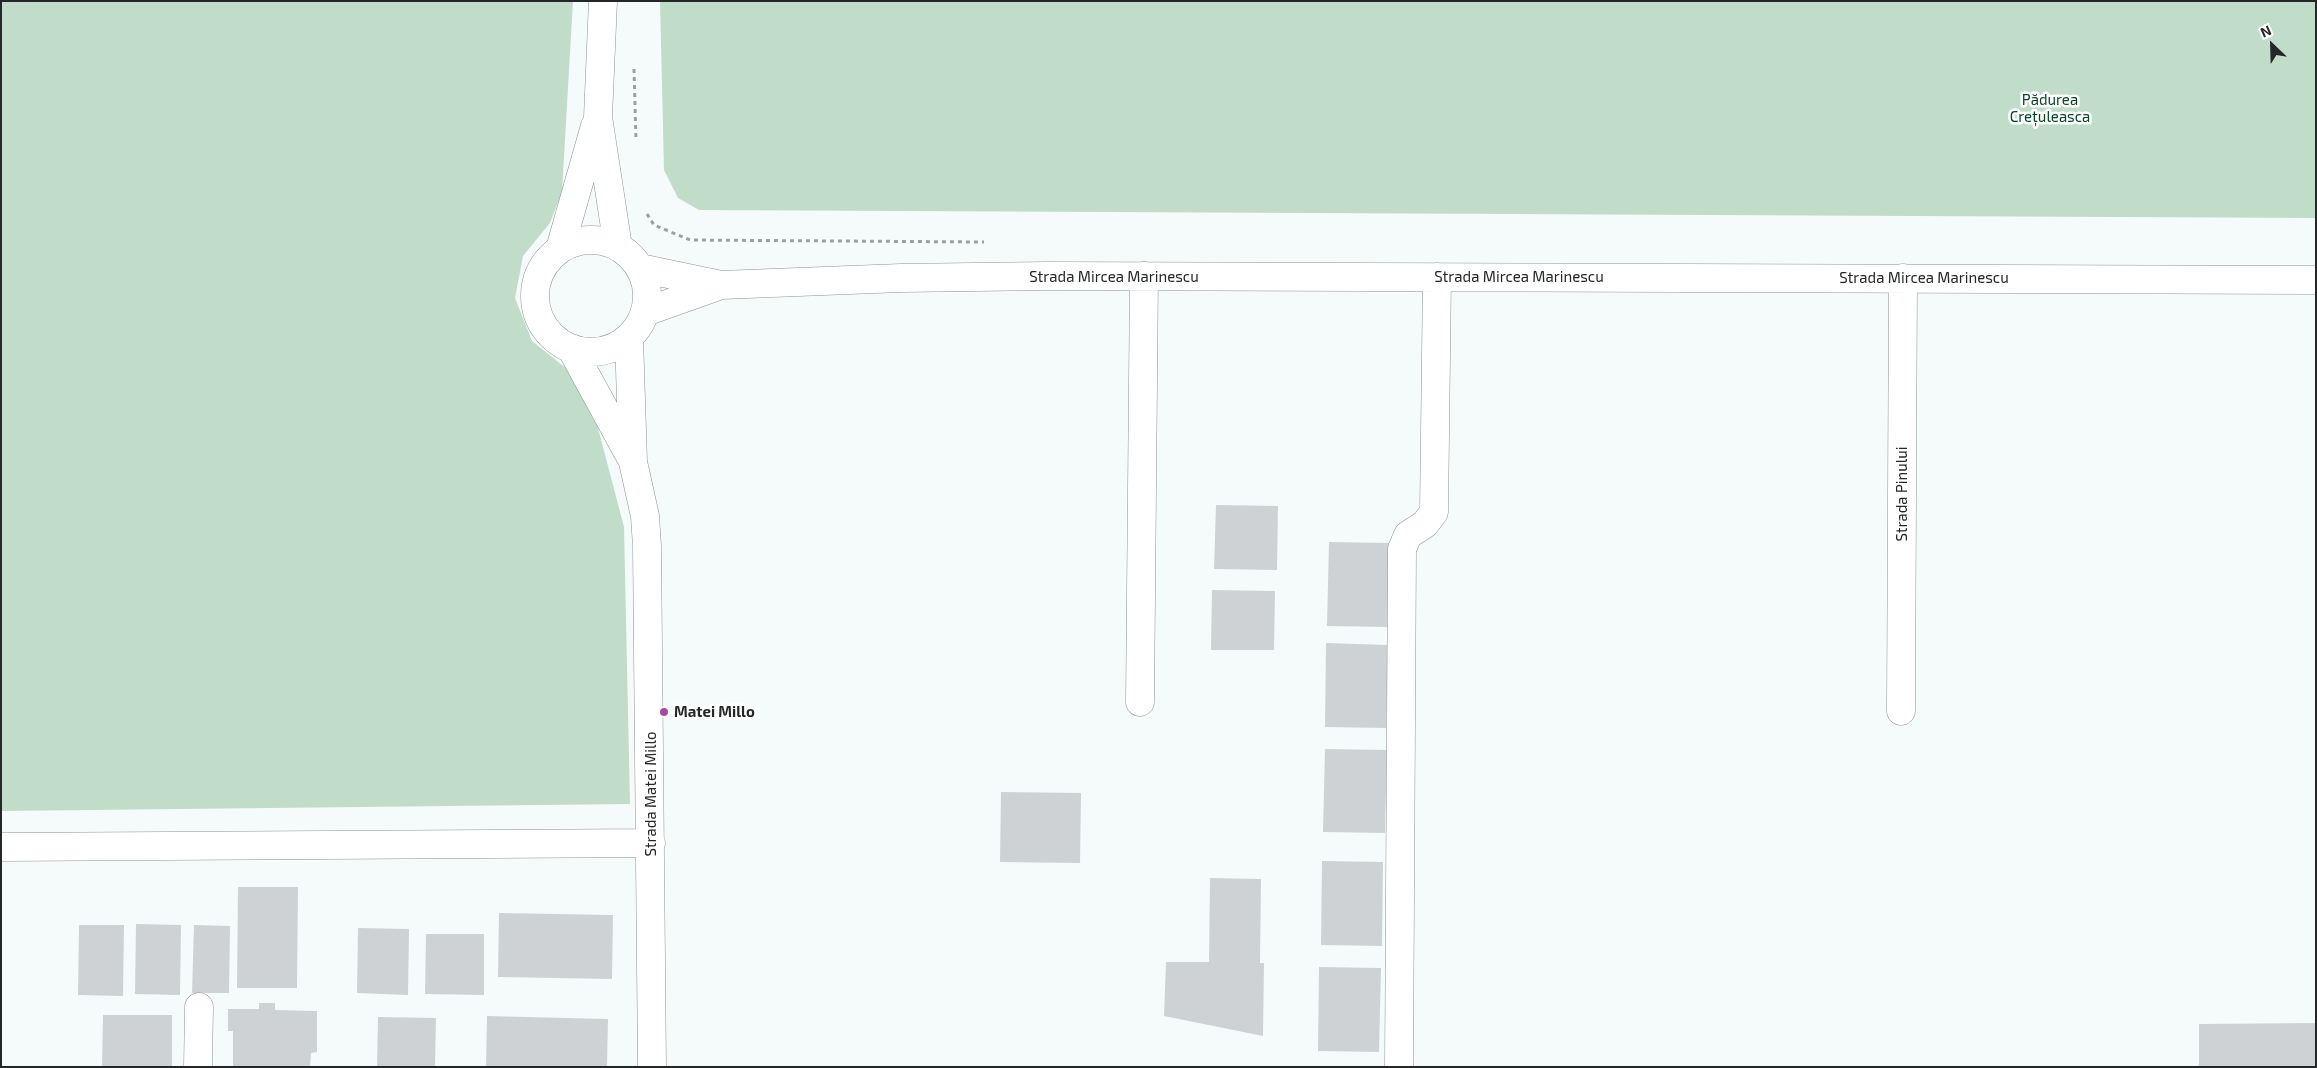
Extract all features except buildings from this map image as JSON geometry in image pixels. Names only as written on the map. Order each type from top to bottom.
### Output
[{"type":"street","name":"Strada Matei Millo","points":[[603,1],[598,117],[618,247]]},
{"type":"street","name":"Strada Matei Millo","points":[[560,249],[598,117]]},
{"type":"street","name":"Strada Matei Millo","points":[[589,240],[604,241],[618,247],[630,256],[640,268],[646,282],[648,296],[645,312],[639,326],[629,338],[616,346],[602,351],[586,352],[571,348],[558,341],[546,330],[539,317],[535,302],[540,272],[549,259],[560,249],[574,243],[589,240]]},
{"type":"street","name":"Strada Mircea Marinescu","points":[[640,268],[722,284],[901,278],[1144,276],[2316,280]]},
{"type":"street","points":[[1140,702],[1144,276]]},
{"type":"street","points":[[1399,1067],[1402,550],[1408,535],[1425,524],[1434,512],[1437,278]]},
{"type":"street","name":"Strada Pinului","points":[[1901,711],[1903,278]]},
{"type":"street","name":"Strada Mircea Marinescu","points":[[645,312],[722,284]]},
{"type":"street","name":"Strada Matei Millo","points":[[629,338],[633,462],[643,508],[647,546],[652,1067]]},
{"type":"street","name":"Strada Matei Millo","points":[[571,348],[633,462]]},
{"type":"street","points":[[1,847],[651,843]]},
{"type":"street","points":[[198,1067],[199,1007]]},
{"type":"path","points":[[634,61],[636,150]]},
{"type":"path","points":[[646,212],[654,225],[690,240],[990,242]]},
{"type":"green space","points":[[1,1],[573,1],[562,192],[550,223],[523,256],[515,298],[532,341],[567,369],[593,409],[624,527],[630,804],[1,811]]},
{"type":"green space","name":"Pădurea Crețuleasca","points":[[660,1],[2316,1],[2316,218],[699,210],[678,198],[664,170]]},
{"type":"place","name":"Matei Millo","points":[[664,712]]}]
